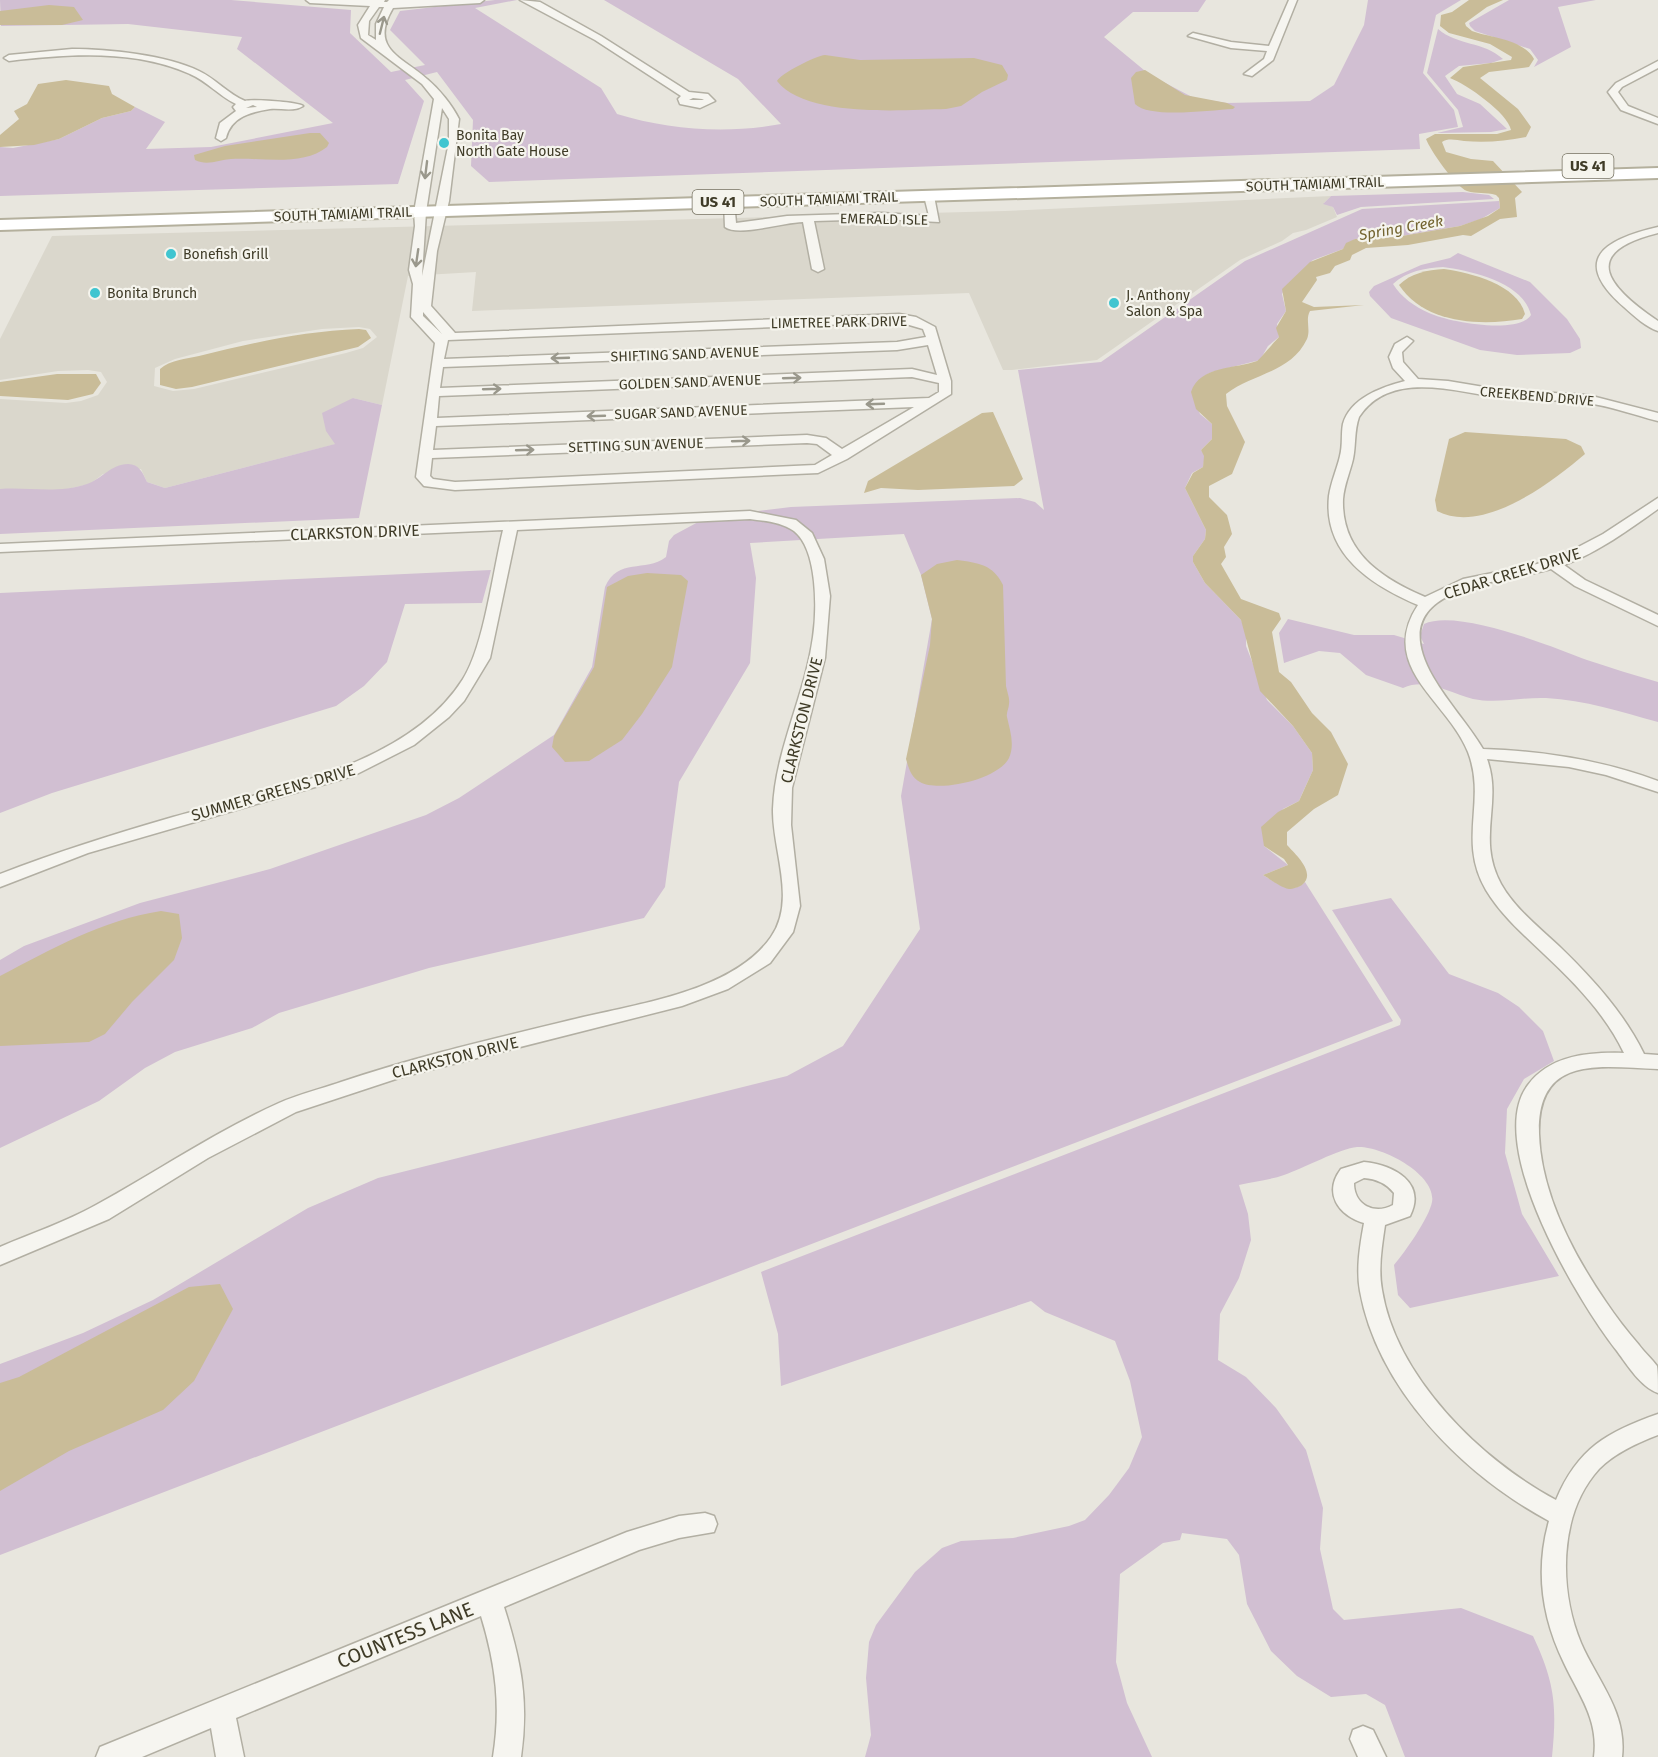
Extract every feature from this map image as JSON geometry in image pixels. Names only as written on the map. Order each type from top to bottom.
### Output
[{"type":"main road","name":"SOUTH TAMIAMI TRAIL","points":[[1522,173],[1658,163]]},
{"type":"main road","name":"SOUTH TAMIAMI TRAIL","points":[[0,225],[442,206],[1371,172],[1433,175]]},
{"type":"main road","points":[[1134,189],[1151,184],[1293,179],[1371,172]]},
{"type":"main road","name":"SOUTH TAMIAMI TRAIL","points":[[442,206],[729,202],[1134,189],[1433,175],[1658,172]]},
{"type":"main road","name":"SOUTH TAMIAMI TRAIL","points":[[0,215],[421,207]]},
{"type":"street","points":[[310,0],[385,3],[480,0]]},
{"type":"street","points":[[524,0],[538,2],[688,96]]},
{"type":"street","points":[[1249,74],[1264,64],[1293,0]]},
{"type":"street","points":[[385,3],[364,20],[362,32],[369,42],[385,51],[425,82],[454,119],[453,142],[442,206],[431,251],[425,307],[436,320],[446,339],[437,363],[425,454],[423,477],[429,483],[455,486],[818,469],[945,394],[945,381]]},
{"type":"street","points":[[385,3],[379,27],[385,51]]},
{"type":"street","points":[[1193,36],[1231,45],[1272,48]]},
{"type":"street","points":[[5,48],[11,52],[9,58]]},
{"type":"street","points":[[0,65],[9,58],[103,50],[193,71],[242,107]]},
{"type":"street","points":[[1658,64],[1619,85],[1613,92],[1616,100],[1625,108],[1658,121]]},
{"type":"street","points":[[439,99],[421,207],[421,226],[415,270],[419,284],[415,311],[421,323],[446,339]]},
{"type":"street","points":[[221,138],[224,125],[242,107],[258,102],[265,106],[298,106]]},
{"type":"street","name":"EMERALD ISLE","points":[[729,202],[731,227],[753,226],[780,220],[882,216],[935,220],[928,196]]},
{"type":"street","points":[[808,220],[818,269]]},
{"type":"street","points":[[1658,230],[1628,237],[1614,244],[1606,252],[1601,266],[1608,283],[1643,317],[1658,327]]},
{"type":"street","name":"LIMETREE PARK DRIVE","points":[[446,339],[899,318],[922,323],[929,327],[945,381]]},
{"type":"street","points":[[421,323],[436,320]]},
{"type":"street","name":"SHIFTING SAND AVENUE","points":[[437,363],[897,346],[933,340]]},
{"type":"street","points":[[1407,341],[1400,346],[1395,364],[1414,383]]},
{"type":"street","name":"GOLDEN SAND AVENUE","points":[[434,392],[912,373],[945,381]]},
{"type":"street","name":"CREEKBEND DRIVE","points":[[1426,603],[1386,586],[1362,569],[1354,561],[1344,543],[1336,512],[1337,492],[1349,448],[1351,418],[1360,407],[1384,392],[1414,383],[1502,394],[1589,400],[1658,417]]},
{"type":"street","name":"SUGAR SAND AVENUE","points":[[429,422],[933,402]]},
{"type":"street","name":"SETTING SUN AVENUE","points":[[425,454],[807,439],[821,441],[842,456]]},
{"type":"street","name":"CEDAR CREEK DRIVE","points":[[1648,1062],[1617,1021],[1553,951],[1515,915],[1488,877],[1479,852],[1479,829],[1486,796],[1484,775],[1477,754],[1418,665],[1410,647],[1411,628],[1426,603],[1462,585],[1553,564],[1604,542],[1658,502]]},
{"type":"street","name":"CLARKSTON DRIVE","points":[[0,548],[750,515],[784,521],[797,527],[812,541],[822,583],[824,619],[813,677],[785,777],[782,824],[792,909],[782,935],[754,965],[714,989],[399,1070],[289,1107],[201,1152],[101,1213],[0,1256]]},
{"type":"street","name":"SUMMER GREENS DRIVE","points":[[0,881],[82,849],[347,772],[382,757],[415,738],[453,706],[473,678],[482,658],[511,525]]},
{"type":"street","points":[[1553,564],[1580,583],[1658,621]]},
{"type":"street","points":[[1477,754],[1527,754],[1564,759],[1604,768],[1658,787]]},
{"type":"street","name":"CEDAR CREEK DRIVE","points":[[1648,1062],[1582,1062],[1550,1074],[1538,1084],[1532,1097],[1528,1127],[1536,1176],[1562,1246],[1581,1283],[1619,1338],[1658,1383]]},
{"type":"street","points":[[1375,1218],[1369,1262],[1370,1289],[1377,1322],[1406,1376],[1451,1431],[1502,1480],[1561,1515]]},
{"type":"street","points":[[1608,1757],[1608,1727],[1600,1704],[1571,1650],[1557,1606],[1554,1550],[1561,1515],[1586,1467],[1624,1437],[1658,1424]]},
{"type":"street","name":"COUNTESS LANE","points":[[110,1757],[653,1534],[705,1524]]},
{"type":"street","points":[[489,1601],[509,1664],[513,1687],[513,1713],[507,1757]]},
{"type":"street","points":[[221,1711],[230,1757]]},
{"type":"shaded area","points":[[0,0],[231,0],[351,10],[350,33],[391,72],[425,65],[390,30],[400,11],[495,0],[517,0],[475,8],[601,88],[617,114],[678,127],[740,129],[781,124],[738,79],[604,0],[1206,0],[1198,12],[1133,12],[1104,37],[1150,75],[1194,98],[1227,103],[1310,101],[1334,85],[1364,25],[1368,0],[1461,0],[1436,15],[1423,73],[1454,110],[1458,127],[1419,134],[1420,149],[489,182],[471,166],[473,120],[437,72],[405,80],[424,101],[398,184],[0,196],[0,147],[13,148],[59,139],[102,118],[131,111],[135,107],[165,122],[146,149],[211,147],[333,123],[237,49],[242,37],[128,24],[1,26]]},
{"type":"shaded area","points":[[1469,0],[1503,0],[1487,7],[1465,23],[1466,26],[1472,31],[1515,43],[1529,52],[1534,59],[1529,67],[1489,72],[1480,78],[1518,109],[1531,127],[1526,137],[1503,141],[1449,140],[1442,142],[1446,152],[1471,159],[1493,161],[1522,192],[1515,198],[1517,217],[1500,219],[1471,236],[1463,235],[1408,245],[1366,248],[1352,255],[1350,260],[1335,266],[1330,273],[1316,277],[1317,280],[1302,302],[1314,307],[1364,305],[1310,311],[1307,339],[1291,359],[1226,394],[1227,406],[1245,442],[1232,474],[1209,486],[1209,497],[1227,515],[1232,534],[1224,547],[1226,557],[1221,564],[1241,599],[1279,613],[1281,619],[1272,632],[1279,672],[1291,682],[1312,713],[1331,732],[1348,764],[1338,795],[1314,809],[1287,832],[1287,845],[1303,864],[1307,875],[1302,885],[1289,889],[1263,875],[1288,865],[1284,859],[1264,846],[1261,827],[1278,812],[1299,801],[1313,770],[1312,753],[1293,726],[1260,691],[1241,620],[1205,583],[1193,562],[1193,556],[1205,539],[1206,530],[1185,488],[1193,473],[1203,467],[1204,456],[1201,450],[1212,439],[1212,424],[1196,409],[1191,392],[1196,383],[1210,372],[1249,364],[1261,357],[1279,337],[1276,328],[1286,311],[1282,289],[1310,262],[1343,249],[1346,243],[1355,239],[1396,237],[1460,226],[1488,216],[1500,208],[1499,198],[1496,195],[1467,191],[1462,188],[1450,176],[1426,139],[1435,134],[1497,134],[1511,130],[1495,108],[1466,86],[1450,78],[1463,67],[1511,60],[1512,57],[1490,44],[1449,33],[1440,26],[1441,15],[1452,12]]},
{"type":"shaded area","points":[[1509,0],[1596,0],[1558,7],[1571,47],[1534,67],[1538,60],[1530,49],[1475,31],[1470,26],[1469,23]]},
{"type":"shaded area","points":[[49,5],[74,7],[83,20],[62,25],[0,25],[0,11]]},
{"type":"shaded area","points":[[1438,29],[1454,38],[1487,49],[1503,59],[1491,63],[1459,66],[1445,76],[1457,94],[1480,104],[1507,129],[1491,132],[1437,133],[1463,127],[1458,110],[1427,73]]},
{"type":"shaded area","points":[[825,55],[860,60],[974,58],[1002,65],[1008,75],[1007,80],[982,92],[961,106],[946,109],[881,110],[832,106],[809,101],[791,93],[777,81],[799,65]]},
{"type":"shaded area","points":[[1145,70],[1185,95],[1227,103],[1235,107],[1181,113],[1143,109],[1135,104],[1131,78],[1136,72]]},
{"type":"shaded area","points":[[66,80],[109,86],[112,94],[135,107],[131,111],[102,118],[59,139],[34,145],[0,147],[0,135],[19,119],[14,111],[27,104],[38,84]]},
{"type":"shaded area","points":[[320,133],[329,143],[327,147],[306,157],[281,160],[231,159],[208,163],[195,160],[194,155],[225,146]]},
{"type":"shaded area","points":[[1463,192],[1489,195],[1494,199],[1361,207],[1337,215],[1333,207],[1323,204],[1331,196]]},
{"type":"shaded area","points":[[1331,196],[1324,203],[1333,207],[1337,217],[1293,233],[1282,241],[1240,260],[1097,360],[1012,370],[1003,370],[969,293],[472,311],[476,272],[408,276],[382,405],[353,398],[332,438],[336,444],[165,488],[147,482],[141,469],[103,474],[90,484],[54,492],[0,489],[0,399],[66,403],[81,401],[98,395],[107,382],[101,372],[88,370],[58,371],[0,380],[0,339],[52,236],[1005,211]],"holes":[[[359,327],[370,329],[377,337],[363,348],[346,353],[194,389],[173,391],[154,386],[155,368],[175,359],[243,341],[322,329]]]},
{"type":"shaded area","points":[[1499,201],[1500,208],[1481,219],[1460,226],[1396,237],[1355,239],[1343,249],[1313,260],[1286,286],[1282,294],[1286,311],[1277,324],[1279,337],[1268,346],[1260,360],[1206,375],[1195,402],[1200,414],[1212,424],[1212,439],[1201,450],[1205,456],[1203,467],[1192,473],[1185,488],[1206,530],[1205,539],[1193,556],[1193,562],[1205,583],[1241,620],[1246,630],[1246,646],[1267,700],[1293,726],[1312,753],[1313,770],[1299,801],[1283,809],[1264,846],[1288,865],[1263,875],[1290,888],[1300,886],[1305,882],[1393,1021],[0,1555],[0,1364],[83,1333],[153,1300],[308,1208],[378,1178],[787,1076],[843,1046],[920,929],[901,796],[932,619],[921,575],[904,534],[750,543],[756,578],[750,663],[679,782],[665,887],[644,918],[429,968],[279,1013],[252,1028],[175,1052],[145,1068],[99,1101],[0,1148],[0,960],[24,946],[140,903],[270,869],[426,815],[459,798],[554,735],[592,667],[605,587],[610,578],[624,569],[658,562],[666,557],[669,541],[674,535],[700,521],[791,507],[1020,498],[1035,502],[1044,510],[1018,370],[1101,362],[1245,261],[1362,209]]},
{"type":"shaded area","points":[[1458,253],[1530,282],[1567,319],[1580,339],[1581,348],[1570,353],[1517,355],[1480,350],[1391,318],[1370,296],[1369,292],[1374,286],[1421,265],[1450,258]],"holes":[[[1443,267],[1481,275],[1507,286],[1518,294],[1531,315],[1524,321],[1498,326],[1451,320],[1419,308],[1404,297],[1393,284],[1404,276],[1423,269]]]},
{"type":"shaded area","points":[[1444,269],[1479,277],[1503,288],[1513,295],[1525,314],[1522,319],[1506,321],[1471,322],[1454,319],[1423,308],[1399,285],[1420,273]]},
{"type":"shaded area","points":[[366,330],[371,338],[358,347],[192,387],[176,389],[160,385],[160,369],[178,360],[278,338]]},
{"type":"shaded area","points":[[57,374],[96,374],[101,383],[93,394],[68,400],[0,396],[0,382]]},
{"type":"shaded area","points":[[353,398],[382,405],[359,518],[0,534],[0,489],[76,487],[92,482],[117,466],[128,464],[138,467],[147,482],[165,488],[335,444],[326,431],[322,413]]},
{"type":"shaded area","points":[[993,412],[1023,479],[1014,486],[918,490],[881,488],[864,493],[868,481],[982,413]]},
{"type":"shaded area","points":[[1465,432],[1566,439],[1581,446],[1585,454],[1554,479],[1516,502],[1475,516],[1455,517],[1437,511],[1435,500],[1449,439]]},
{"type":"shaded area","points":[[957,560],[990,569],[1003,585],[1006,686],[1009,697],[1007,715],[1012,748],[1003,766],[981,778],[954,785],[929,785],[914,778],[906,759],[930,645],[932,619],[921,575],[937,564]]},
{"type":"shaded area","points":[[491,570],[482,603],[405,604],[387,662],[364,686],[336,706],[52,793],[0,813],[0,593]]},
{"type":"shaded area","points":[[647,573],[681,575],[688,581],[672,667],[642,714],[622,740],[589,761],[565,762],[552,747],[554,736],[594,667],[607,587],[628,576]]},
{"type":"shaded area","points":[[1288,619],[1354,635],[1394,635],[1424,644],[1420,636],[1424,624],[1439,620],[1459,621],[1505,631],[1658,682],[1658,722],[1603,707],[1560,699],[1482,700],[1429,685],[1412,685],[1403,688],[1366,675],[1340,653],[1319,651],[1284,663],[1279,633]]},
{"type":"shaded area","points":[[1391,898],[1449,974],[1498,993],[1519,1007],[1543,1031],[1554,1061],[1524,1079],[1507,1109],[1505,1153],[1522,1214],[1559,1276],[1410,1308],[1398,1295],[1394,1265],[1422,1226],[1432,1202],[1431,1192],[1426,1181],[1405,1163],[1379,1151],[1350,1148],[1284,1175],[1239,1185],[1248,1214],[1251,1240],[1239,1278],[1220,1314],[1218,1360],[1246,1377],[1276,1408],[1306,1450],[1323,1508],[1320,1549],[1333,1609],[1344,1620],[1461,1608],[1533,1636],[1546,1668],[1553,1695],[1552,1757],[1405,1757],[1385,1705],[1366,1694],[1331,1697],[1297,1676],[1271,1651],[1247,1604],[1239,1555],[1227,1539],[1182,1533],[1180,1540],[1163,1543],[1120,1574],[1116,1662],[1127,1703],[1152,1757],[865,1757],[871,1735],[866,1678],[869,1642],[876,1625],[915,1572],[942,1548],[961,1541],[1013,1538],[1069,1526],[1085,1520],[1109,1495],[1129,1468],[1142,1437],[1130,1381],[1115,1341],[1045,1312],[1031,1301],[781,1386],[778,1334],[761,1272],[1400,1025],[1401,1020],[1332,910]]},
{"type":"shaded area","points":[[161,911],[179,914],[182,938],[174,960],[132,1002],[105,1034],[89,1042],[0,1046],[0,976],[98,928],[139,915]]},
{"type":"shaded area","points":[[220,1284],[233,1309],[194,1381],[163,1410],[69,1451],[0,1491],[0,1383],[19,1377],[189,1287]]},
{"type":"place","name":"Bonita Bay North Gate House","points":[[444,143]]},
{"type":"place","name":"Bonefish Grill","points":[[171,254]]},
{"type":"place","name":"Bonita Brunch","points":[[95,293]]},
{"type":"place","name":"J. Anthony Salon & Spa","points":[[1114,303]]},
{"type":"water label","name":"Spring Creek","points":[[1401,228]]}]
